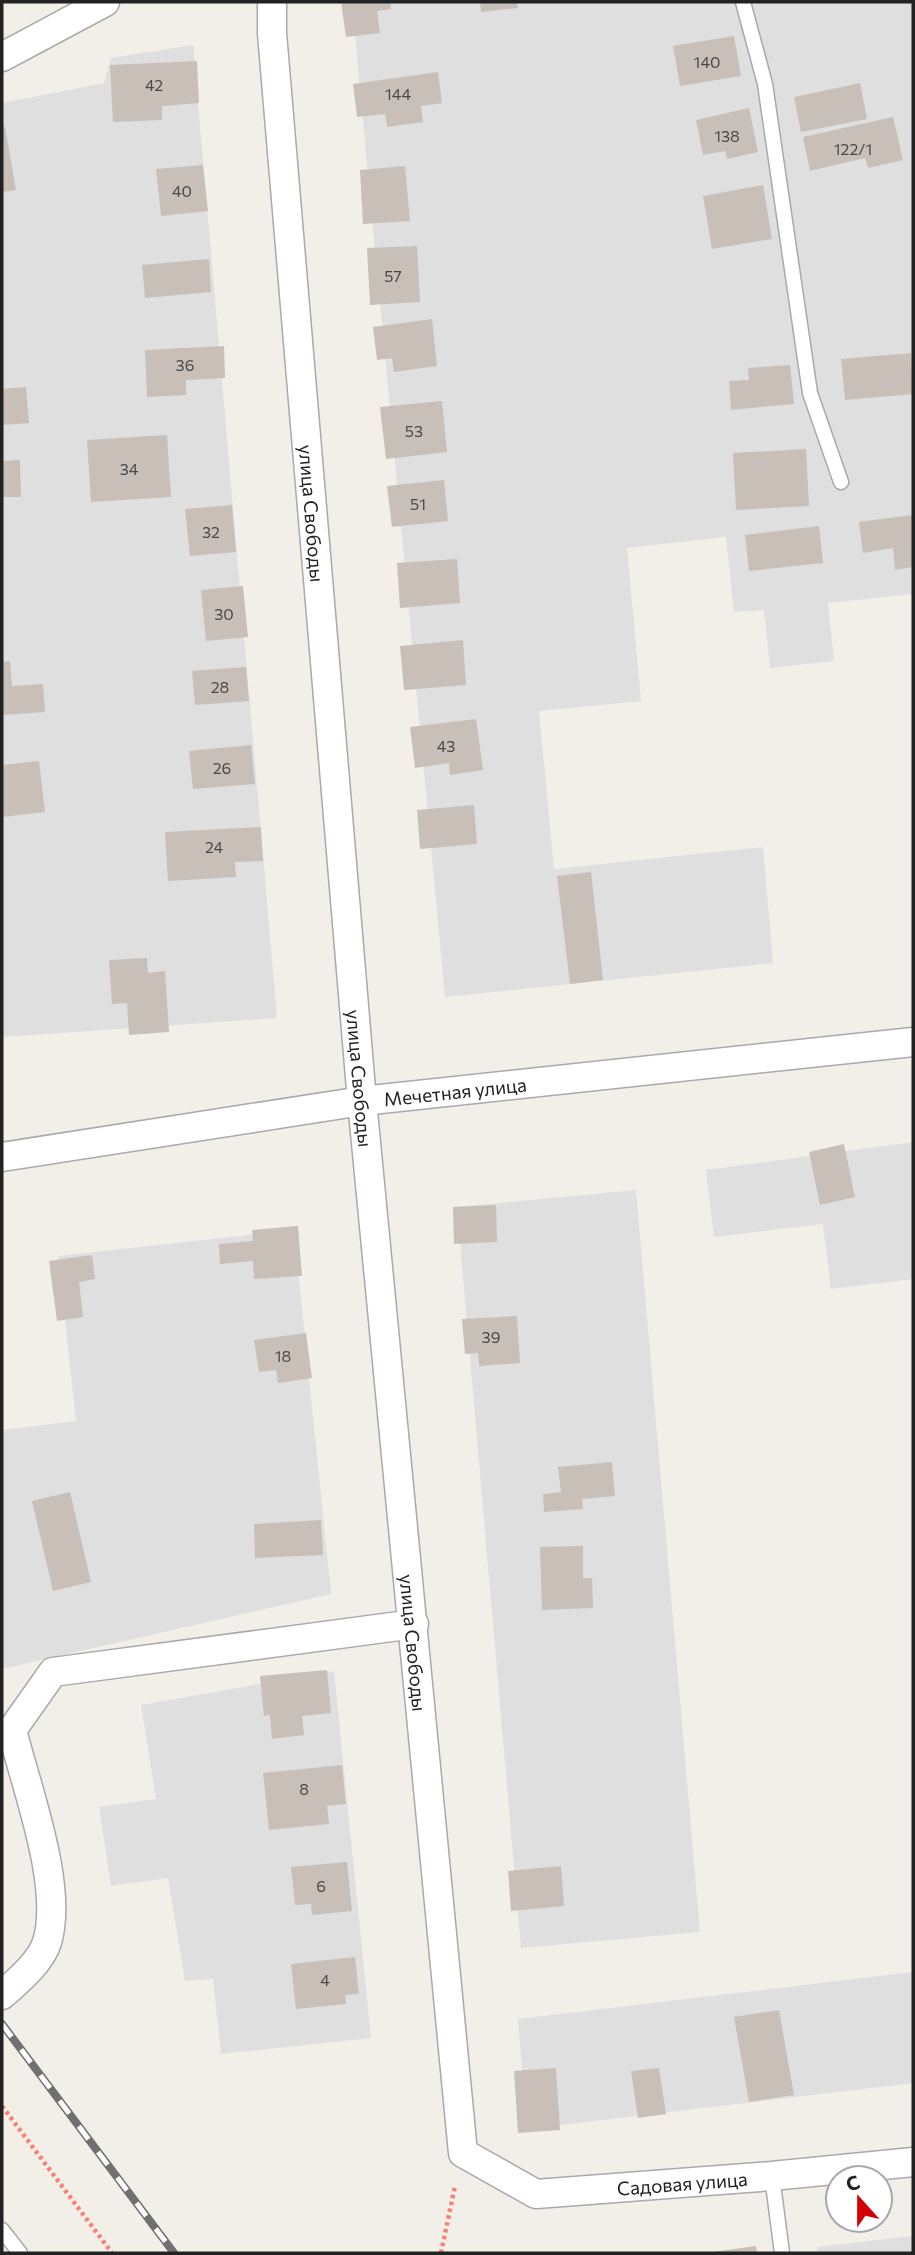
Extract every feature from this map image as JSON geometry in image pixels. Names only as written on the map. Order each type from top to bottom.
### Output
[{"type":"street","points":[[2,57],[105,2]]},
{"type":"street","name":"улица Свободы","points":[[272,2],[272,33],[362,1101],[463,2153]]},
{"type":"street","name":"Мечетная улица","points":[[2,1157],[362,1101],[913,1042]]},
{"type":"street","points":[[2,1995],[21,1979],[47,1943],[52,1886],[12,1730],[52,1672],[414,1624]]},
{"type":"street","name":"Садовая улица","points":[[463,2153],[536,2194],[913,2162]]},
{"type":"lane","points":[[743,2],[765,84],[810,393],[841,482]]},
{"type":"lane","points":[[772,2176],[782,2253]]},
{"type":"lane","points":[[2,2230],[20,2253]]},
{"type":"path","points":[[2,2106],[112,2253]]},
{"type":"path","points":[[441,2253],[443,2233],[463,2153]]},
{"type":"shaded area","points":[[352,2],[913,2],[913,594],[828,603],[834,661],[770,668],[764,610],[734,612],[726,537],[627,548],[641,701],[539,711],[554,869],[763,847],[773,963],[445,997]]},
{"type":"shaded area","points":[[193,45],[277,1018],[2,1037],[2,103],[104,83],[111,58]]},
{"type":"shaded area","points":[[913,1142],[913,1279],[831,1289],[823,1224],[714,1237],[706,1170]]},
{"type":"shaded area","points":[[636,1190],[700,1932],[521,1948],[457,1207]]},
{"type":"shaded area","points":[[294,1230],[331,1594],[2,1669],[2,1430],[76,1421],[58,1256]]},
{"type":"shaded area","points":[[334,1671],[371,2038],[221,2054],[213,1979],[185,1981],[168,1878],[111,1886],[99,1807],[156,1799],[141,1705]]},
{"type":"shaded area","points":[[913,1972],[913,2083],[527,2129],[518,2019]]},
{"type":"shaded area","points":[[913,2236],[913,2253],[817,2253],[817,2247]]},
{"type":"building","points":[[341,2],[390,2],[391,9],[377,11],[380,33],[346,37]]},
{"type":"building","points":[[480,2],[517,2],[518,8],[481,12]]},
{"type":"building","points":[[734,36],[741,76],[680,86],[673,46]]},
{"type":"building","points":[[197,61],[199,103],[162,106],[162,120],[113,122],[110,65]]},
{"type":"building","points":[[438,72],[442,103],[421,106],[423,122],[387,127],[385,114],[357,117],[353,84]]},
{"type":"building","points":[[860,83],[867,119],[801,132],[794,97]]},
{"type":"building","points":[[749,108],[758,152],[727,159],[725,151],[703,155],[696,120]]},
{"type":"building","points":[[893,117],[903,160],[868,168],[865,158],[810,171],[803,137]]},
{"type":"building","points":[[2,127],[5,127],[16,190],[2,192]]},
{"type":"building","points":[[203,165],[208,211],[161,216],[156,169]]},
{"type":"building","points":[[405,166],[410,221],[363,224],[360,170]]},
{"type":"building","points":[[763,185],[772,239],[712,249],[703,196]]},
{"type":"building","points":[[417,246],[420,302],[370,305],[367,248]]},
{"type":"building","points":[[209,259],[211,292],[145,298],[142,265]]},
{"type":"building","points":[[432,319],[437,366],[394,372],[392,358],[377,360],[373,327]]},
{"type":"building","points":[[224,346],[225,378],[186,380],[186,395],[147,397],[145,350]]},
{"type":"building","points":[[911,353],[913,394],[845,400],[841,359]]},
{"type":"building","points":[[790,365],[794,404],[731,410],[729,381],[749,380],[748,368]]},
{"type":"building","points":[[26,387],[29,423],[2,425],[2,389]]},
{"type":"building","points":[[442,401],[447,452],[386,459],[380,407]]},
{"type":"building","points":[[167,435],[171,497],[91,502],[87,440]]},
{"type":"building","points":[[806,449],[809,506],[736,510],[733,453]]},
{"type":"building","points":[[20,460],[21,497],[2,497],[2,461]]},
{"type":"building","points":[[444,480],[448,521],[392,527],[387,486]]},
{"type":"building","points":[[232,505],[236,552],[190,556],[185,509]]},
{"type":"building","points":[[913,515],[913,567],[895,570],[893,548],[863,553],[859,522]]},
{"type":"building","points":[[819,526],[823,563],[749,571],[745,535]]},
{"type":"building","points":[[457,559],[460,603],[400,608],[397,563]]},
{"type":"building","points":[[243,586],[248,637],[206,641],[201,590]]},
{"type":"building","points":[[463,640],[466,685],[404,690],[400,646]]},
{"type":"building","points":[[10,661],[12,686],[43,684],[45,712],[2,715],[2,662]]},
{"type":"building","points":[[246,667],[249,701],[195,705],[192,671]]},
{"type":"building","points":[[476,719],[483,770],[450,775],[449,763],[415,768],[410,727]]},
{"type":"building","points":[[251,745],[255,784],[193,789],[189,751]]},
{"type":"building","points":[[39,761],[45,812],[2,817],[2,765]]},
{"type":"building","points":[[474,805],[477,844],[420,849],[417,810]]},
{"type":"building","points":[[261,827],[263,861],[235,862],[236,877],[168,881],[165,832]]},
{"type":"building","points":[[591,872],[603,980],[570,984],[557,876]]},
{"type":"building","points":[[147,958],[148,973],[165,971],[169,1032],[129,1035],[127,1003],[112,1004],[109,960]]},
{"type":"building","points":[[844,1144],[855,1197],[820,1205],[809,1152]]},
{"type":"building","points":[[496,1205],[497,1242],[454,1244],[453,1207]]},
{"type":"building","points":[[298,1226],[302,1276],[254,1279],[253,1261],[220,1264],[219,1244],[253,1241],[252,1230]]},
{"type":"building","points":[[92,1255],[95,1279],[79,1282],[83,1317],[57,1321],[49,1261]]},
{"type":"building","points":[[517,1316],[520,1363],[479,1366],[478,1353],[465,1354],[462,1319]]},
{"type":"building","points":[[306,1333],[312,1378],[278,1383],[276,1370],[259,1372],[254,1340]]},
{"type":"building","points":[[612,1462],[615,1496],[582,1499],[583,1509],[544,1512],[543,1494],[561,1492],[558,1467]]},
{"type":"building","points":[[70,1492],[91,1582],[53,1591],[32,1501]]},
{"type":"building","points":[[321,1520],[323,1555],[255,1558],[254,1524]]},
{"type":"building","points":[[583,1546],[583,1578],[592,1578],[593,1608],[542,1610],[540,1547]]},
{"type":"building","points":[[327,1670],[331,1713],[302,1716],[304,1735],[272,1739],[270,1715],[264,1716],[260,1676]]},
{"type":"building","points":[[342,1765],[346,1804],[327,1806],[329,1824],[269,1830],[263,1773]]},
{"type":"building","points":[[347,1862],[352,1911],[312,1915],[311,1904],[295,1905],[291,1867]]},
{"type":"building","points":[[561,1866],[564,1906],[511,1911],[508,1871]]},
{"type":"building","points":[[355,1957],[359,1994],[345,1995],[346,2004],[296,2009],[291,1964]]},
{"type":"building","points":[[779,2010],[794,2095],[749,2102],[734,2017]]},
{"type":"building","points":[[556,2068],[560,2130],[518,2133],[514,2071]]},
{"type":"building","points":[[659,2068],[666,2114],[638,2118],[631,2071]]},
{"type":"building","points":[[756,2246],[757,2253],[712,2253],[712,2252]]},
{"type":"railway","points":[[2,2024],[174,2253]]}]
